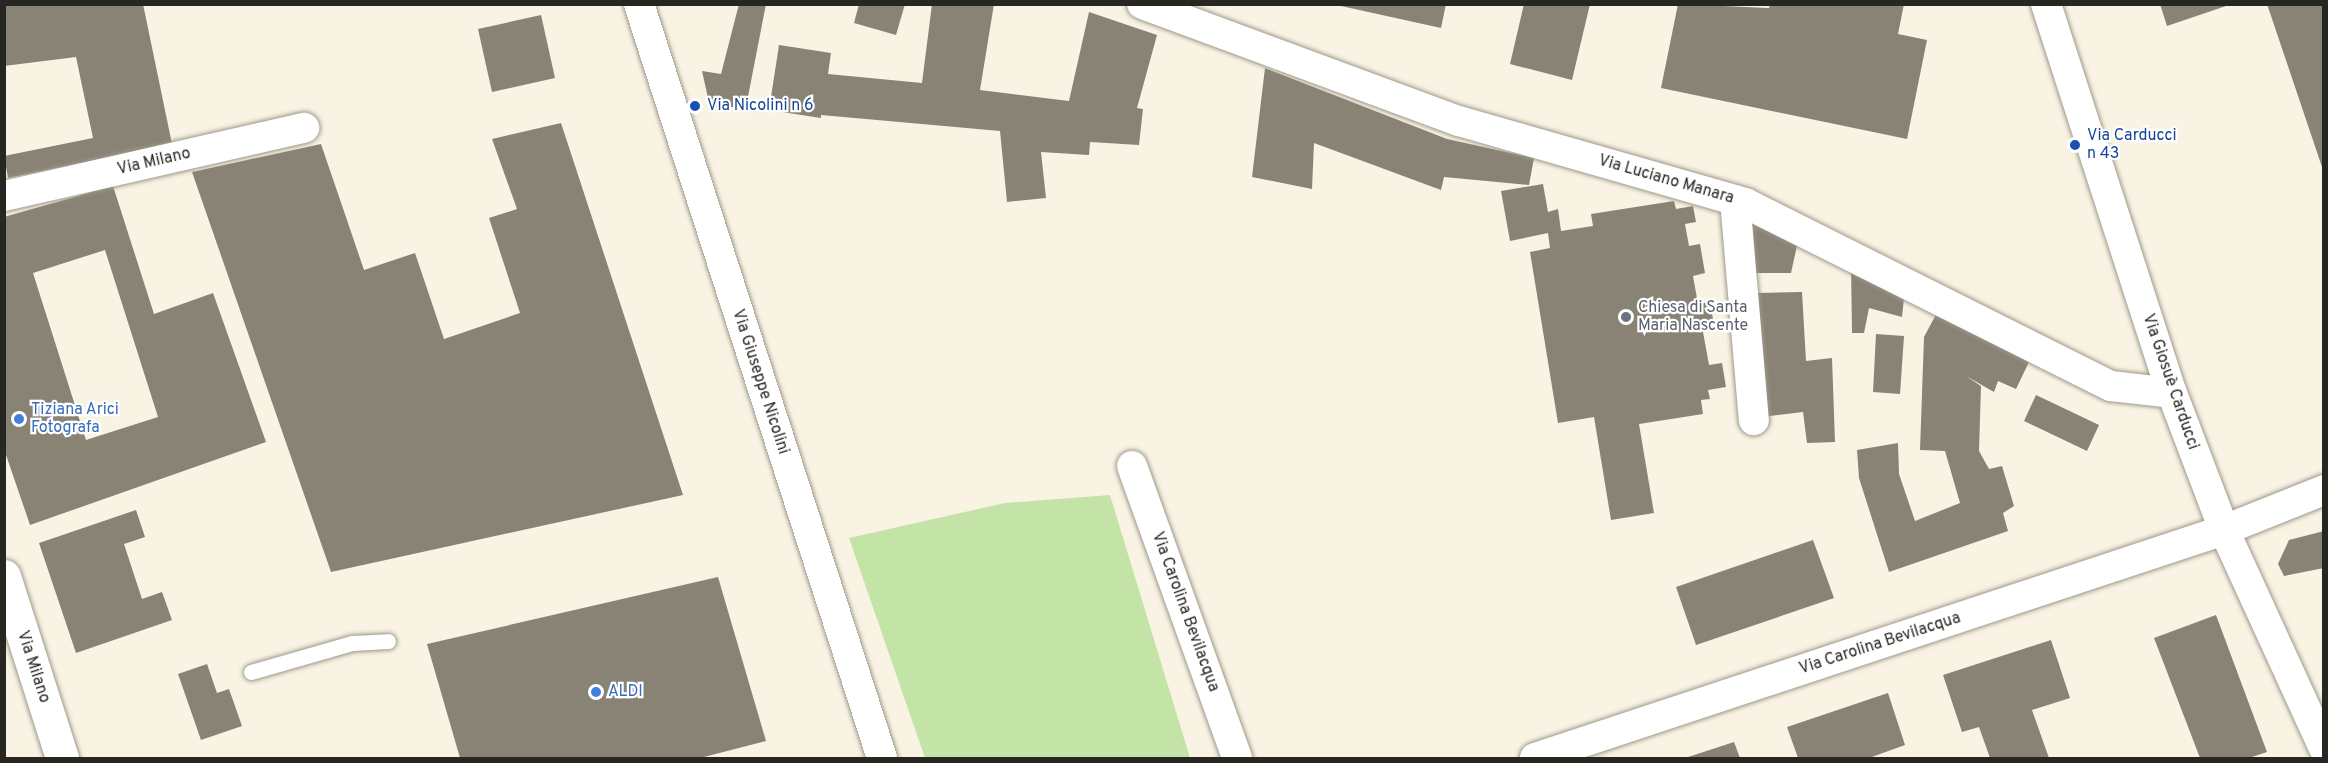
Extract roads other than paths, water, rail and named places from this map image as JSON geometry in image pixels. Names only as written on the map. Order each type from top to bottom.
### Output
[{"type":"main road","name":"Via Milano","points":[[4,576],[62,759]]},
{"type":"street","name":"Via Giuseppe Nicolini","points":[[639,4],[882,759]]},
{"type":"street","name":"Via Luciano Manara","points":[[1142,4],[1216,16],[1459,121],[1735,200],[2111,386],[2172,393]]},
{"type":"street","name":"Via Giosuè Carducci","points":[[2046,4],[2172,393],[2224,530],[2324,748]]},
{"type":"street","name":"Via Milano","points":[[4,196],[304,129]]},
{"type":"street","points":[[1735,200],[1754,420]]},
{"type":"street","name":"Via Carolina Bevilacqua","points":[[1132,466],[1237,759]]},
{"type":"street","name":"Via Carolina Bevilacqua","points":[[1535,759],[2224,530],[2324,490]]},
{"type":"lane","points":[[251,672],[352,643],[388,642]]},
{"type":"place","name":"Via Nicolini n 6","points":[[695,106]]},
{"type":"place","name":"Via Carducci n 43","points":[[2075,145]]},
{"type":"place","name":"Chiesa di Santa Maria Nascente","points":[[1626,317]]},
{"type":"place","name":"Tiziana Arici Fotografa","points":[[19,419]]},
{"type":"place","name":"ALDI","points":[[596,692]]}]
